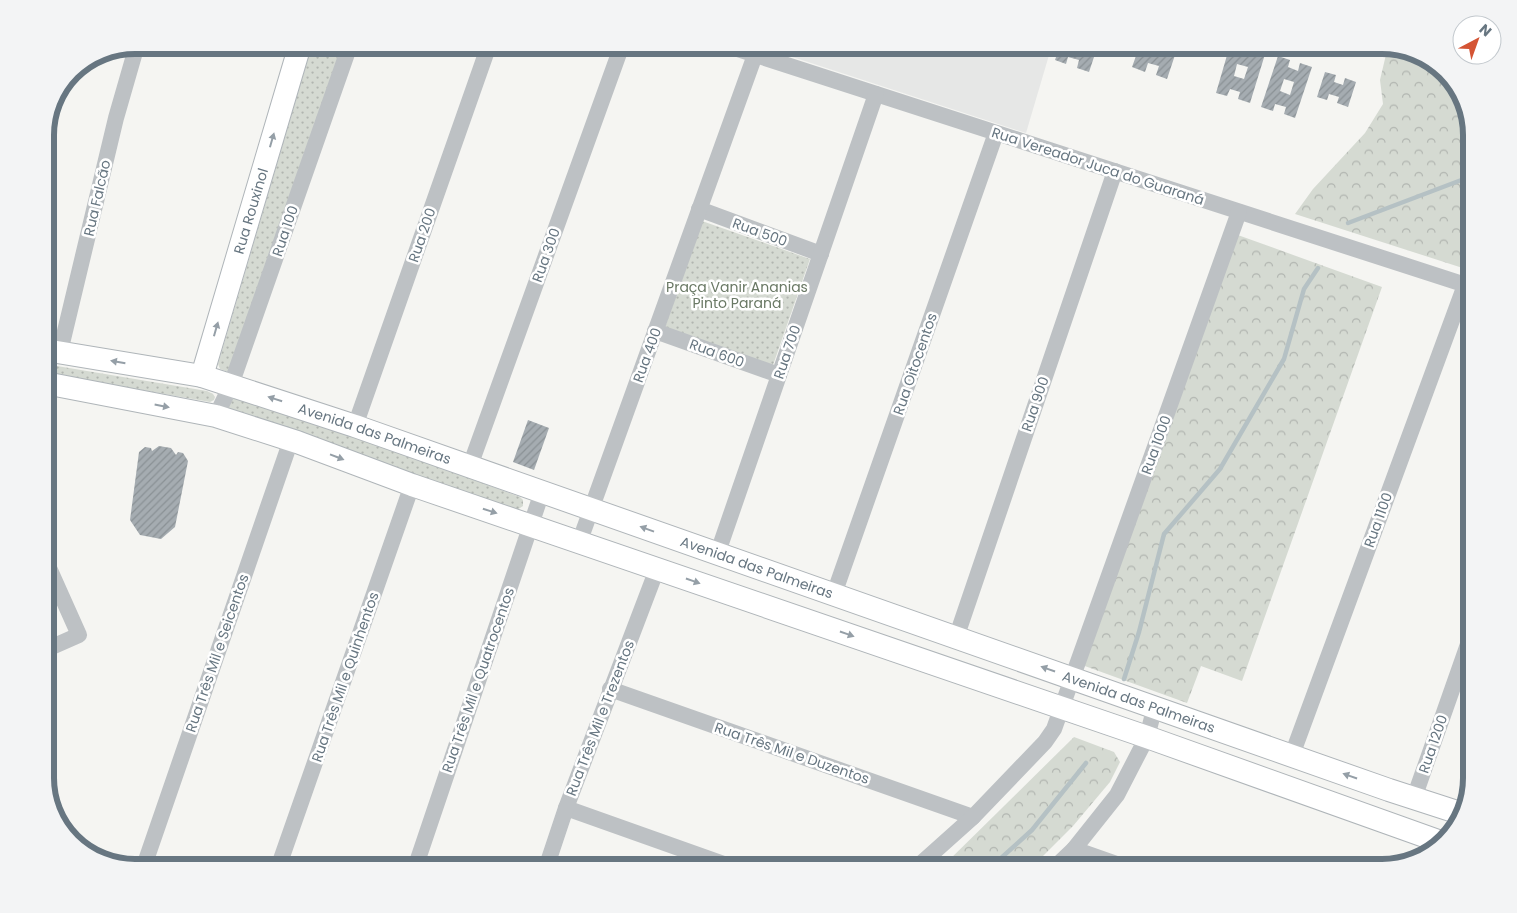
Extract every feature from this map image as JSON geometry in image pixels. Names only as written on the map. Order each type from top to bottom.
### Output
[{"type":"street","name":"Rua Falcão","points":[[54,347],[134,54]]},
{"type":"street","name":"Rua Rouxinol","points":[[202,376],[297,54]]},
{"type":"street","name":"Rua 100","points":[[216,416],[231,385],[347,54]]},
{"type":"street","name":"Rua 200","points":[[355,426],[486,54]]},
{"type":"street","name":"Rua 300","points":[[470,466],[619,54]]},
{"type":"street","name":"Rua Vereador Juca do Guaraná","points":[[752,54],[1463,284]]},
{"type":"street","name":"Rua 400","points":[[579,542],[755,55]]},
{"type":"street","name":"Rua 700","points":[[718,552],[876,94]]},
{"type":"street","name":"Rua Oitocentos","points":[[834,594],[996,133]]},
{"type":"street","name":"Rua 900","points":[[956,638],[1114,171]]},
{"type":"street","name":"Rua 500","points":[[699,209],[821,254]]},
{"type":"street","name":"Rua 1000","points":[[926,859],[973,817],[1046,742],[1054,729],[1239,212]]},
{"type":"street","name":"Rua 1100","points":[[1292,755],[1463,299]]},
{"type":"street","name":"Rua 600","points":[[655,332],[779,375]]},
{"type":"street","name":"Avenida das Palmeiras","points":[[54,351],[202,376],[231,385],[718,552],[956,638],[1456,812]]},
{"type":"street","points":[[54,385],[216,416],[291,440],[412,485],[1147,737],[1435,840]]},
{"type":"street","name":"Rua Três Mil e Seicentos","points":[[153,859],[291,440]]},
{"type":"street","name":"Rua Três Mil e Quinhentos","points":[[281,859],[412,485]]},
{"type":"street","name":"Rua Três Mil e Quatrocentos","points":[[418,859],[542,492]]},
{"type":"street","name":"Rua Três Mil e Trezentos","points":[[549,859],[610,689],[657,568]]},
{"type":"street","points":[[54,579],[79,634],[54,646]]},
{"type":"street","name":"Rua 1200","points":[[1414,798],[1463,659]]},
{"type":"street","name":"Rua Três Mil e Duzentos","points":[[610,689],[973,817]]},
{"type":"street","points":[[1063,859],[1118,795],[1147,737],[1156,706]]},
{"type":"street","points":[[1375,819],[1382,799],[1389,790]]},
{"type":"street","points":[[566,808],[710,859]]},
{"type":"street","points":[[1074,848],[1104,859]]},
{"type":"shaded area","points":[[784,54],[1049,54],[1026,133]]},
{"type":"green space","points":[[309,54],[341,54],[228,372],[220,369],[218,364]]},
{"type":"green space","points":[[1386,54],[1404,56],[1436,74],[1450,90],[1459,108],[1463,129],[1463,268],[1295,214],[1313,189],[1365,133],[1383,104],[1380,80]]},
{"type":"green space","name":"Praça Vanir Ananias Pinto Paraná","points":[[702,221],[810,259],[772,368],[664,330]]},
{"type":"green space","points":[[1235,234],[1382,287],[1242,681],[1201,666],[1187,703],[1082,665]]},
{"type":"green space","points":[[54,366],[207,391],[215,397],[210,402],[54,375]]},
{"type":"green space","points":[[227,394],[258,400],[520,497],[523,500],[523,506],[517,510],[232,411],[228,407]]},
{"type":"green space","points":[[1074,737],[1114,752],[1120,762],[1110,782],[1073,826],[1040,859],[950,859]]},
{"type":"building","points":[[1057,54],[1095,54],[1089,72],[1077,68],[1079,60],[1068,57],[1066,64],[1055,60]]},
{"type":"building","points":[[1137,54],[1156,54],[1162,56],[1162,54],[1175,54],[1167,79],[1156,75],[1159,66],[1148,63],[1145,72],[1132,67]]},
{"type":"building","points":[[1227,54],[1246,54],[1251,56],[1252,54],[1265,54],[1250,103],[1238,99],[1240,92],[1230,89],[1227,96],[1216,93]],"holes":[[[1237,64],[1248,67],[1244,79],[1234,76]]]},
{"type":"building","points":[[1278,56],[1290,60],[1288,67],[1298,71],[1300,63],[1312,67],[1295,118],[1284,114],[1286,107],[1275,104],[1273,111],[1261,107]],"holes":[[[1284,79],[1294,82],[1290,95],[1280,91]]]},
{"type":"building","points":[[1325,72],[1336,75],[1334,82],[1343,85],[1345,78],[1356,82],[1348,107],[1337,103],[1339,97],[1329,94],[1327,100],[1317,97]]},
{"type":"building","points":[[528,420],[549,428],[534,470],[513,462]]},
{"type":"building","points":[[159,446],[171,448],[176,455],[178,452],[183,453],[188,461],[175,527],[161,539],[140,535],[130,520],[139,452],[145,447],[151,448],[152,451]]},
{"type":"waterway","points":[[1348,223],[1463,179]]},
{"type":"waterway","points":[[1124,679],[1139,632],[1164,534],[1220,469],[1284,359],[1304,289],[1318,268]]},
{"type":"waterway","points":[[1000,859],[1032,830],[1086,763]]}]
